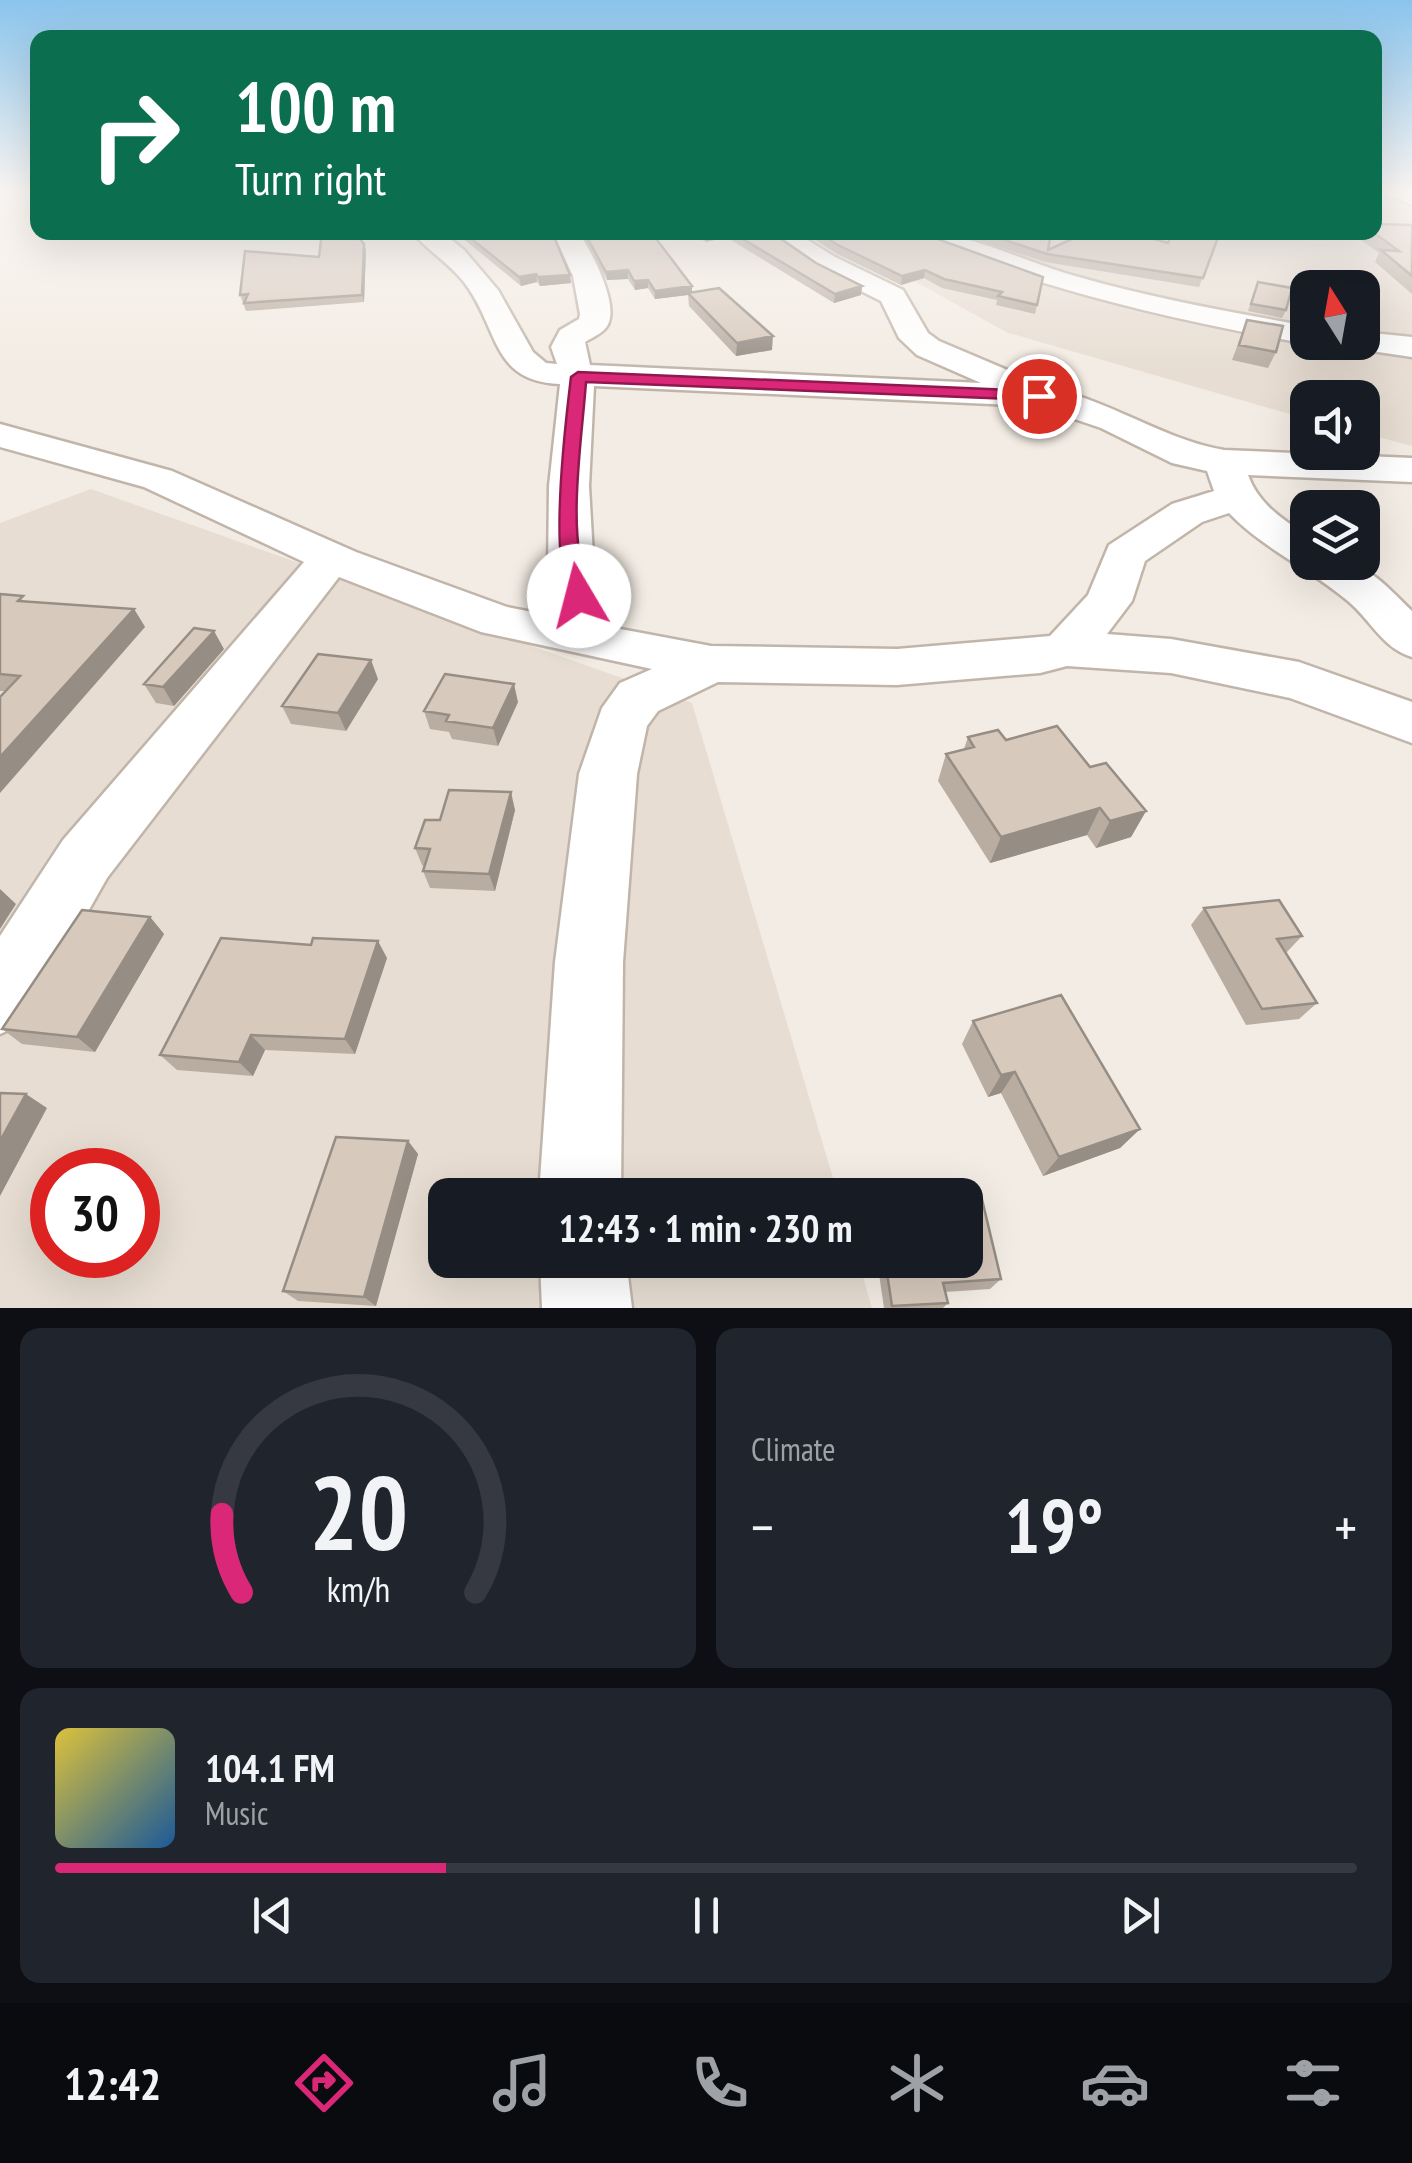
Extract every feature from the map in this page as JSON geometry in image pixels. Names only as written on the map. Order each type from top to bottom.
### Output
[{"type":"street","points":[[457,253],[496,308],[528,369],[552,376],[1039,396]]},
{"type":"street","points":[[578,253],[597,310],[594,323],[571,338],[568,348],[578,377],[569,486],[571,573],[596,643]]},
{"type":"street","points":[[810,253],[894,296],[915,338],[928,348],[1039,396],[1114,420],[1230,480],[1270,530],[1290,543]]},
{"type":"street","points":[[973,253],[1053,280],[1172,309],[1290,331]]},
{"type":"street","points":[[1380,343],[1412,347]]},
{"type":"street","points":[[0,435],[158,479],[330,558],[498,620],[596,643],[711,664],[896,667],[1040,656],[1067,649],[1171,656],[1299,681],[1412,723]]},
{"type":"street","points":[[1067,649],[1108,601],[1124,555],[1230,480],[1412,470]]},
{"type":"street","points":[[0,999],[84,859],[330,558]]},
{"type":"street","points":[[1348,580],[1365,591],[1412,640]]},
{"type":"street","points":[[581,1178],[589,962],[608,774],[621,722],[639,697],[711,664]]},
{"type":"street","points":[[584,1278],[587,1308]]},
{"type":"shaded area","points":[[864,253],[1412,253],[1412,446],[1380,438],[1380,380],[1290,380],[1290,414],[1006,332]]},
{"type":"shaded area","points":[[91,489],[692,703],[833,1178],[428,1178],[428,1278],[863,1278],[872,1308],[0,1308],[0,523]]},
{"type":"building","points":[[245,253],[319,257],[319,253],[364,253],[362,295],[244,303],[248,294],[240,295]]},
{"type":"building","points":[[489,253],[561,253],[570,275],[536,274],[519,277]]},
{"type":"building","points":[[596,253],[667,253],[692,286],[655,291],[648,280],[634,281],[628,270],[606,272]]},
{"type":"building","points":[[766,253],[802,253],[862,286],[835,294]]},
{"type":"building","points":[[855,253],[976,253],[1043,277],[1037,305],[998,296],[1002,292],[944,279],[925,270],[902,276]]},
{"type":"building","points":[[1044,253],[1212,253],[1203,278]]},
{"type":"building","points":[[1385,253],[1412,253],[1412,276]]},
{"type":"building","points":[[1258,282],[1290,288],[1286,310],[1251,304]]},
{"type":"building","points":[[719,288],[773,336],[737,343],[688,293]]},
{"type":"building","points":[[1247,320],[1283,326],[1276,352],[1239,345]]},
{"type":"building","points":[[0,594],[23,596],[18,601],[134,609],[0,757],[0,697],[20,676],[0,674]]},
{"type":"building","points":[[194,628],[214,631],[163,687],[144,684]]},
{"type":"building","points":[[318,654],[371,660],[338,713],[282,706]]},
{"type":"building","points":[[445,674],[514,684],[493,728],[446,721],[449,715],[424,711]]},
{"type":"building","points":[[1057,726],[1090,767],[1106,763],[1146,811],[1110,821],[1100,808],[1001,837],[946,754],[974,747],[968,737],[998,730],[1006,740]]},
{"type":"building","points":[[449,790],[511,792],[489,874],[423,871],[430,849],[415,848],[425,820],[440,820]]},
{"type":"building","points":[[1279,900],[1302,936],[1277,939],[1317,1003],[1262,1009],[1204,908]]},
{"type":"building","points":[[82,910],[150,917],[77,1037],[2,1029]]},
{"type":"building","points":[[221,938],[311,945],[313,938],[378,941],[345,1039],[251,1035],[239,1062],[160,1055]]},
{"type":"building","points":[[1061,995],[1140,1129],[1059,1157],[1015,1072],[1001,1075],[973,1021]]},
{"type":"building","points":[[0,1093],[26,1094],[0,1141]]},
{"type":"building","points":[[336,1137],[408,1141],[364,1297],[283,1291]]},
{"type":"building","points":[[983,1204],[1001,1279],[943,1283],[948,1303],[892,1306],[888,1278],[983,1278]]},
{"type":"route","points":[[579,596],[571,573],[569,486],[578,377],[1039,396]]}]
